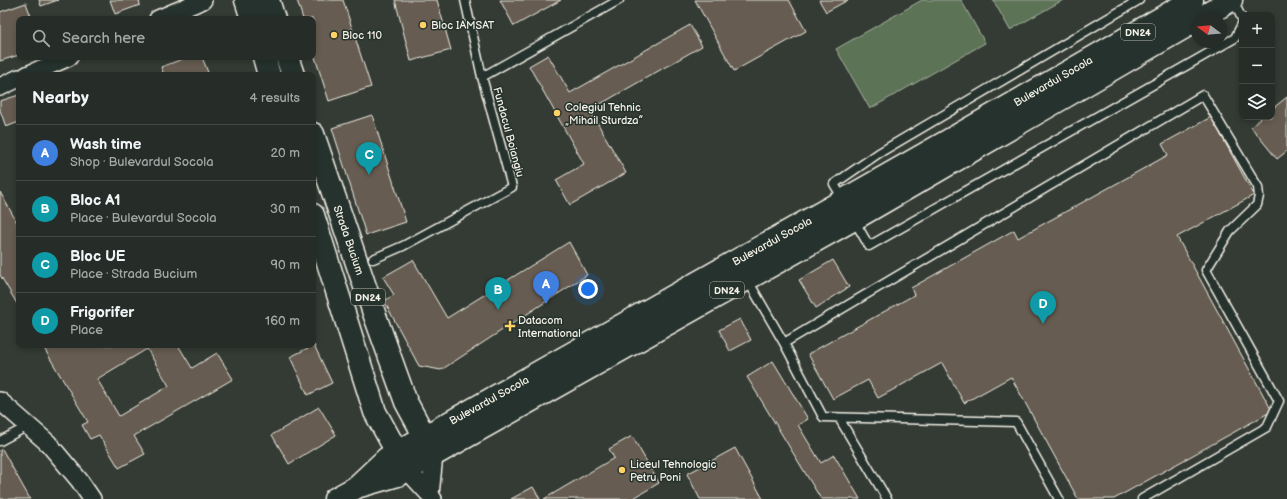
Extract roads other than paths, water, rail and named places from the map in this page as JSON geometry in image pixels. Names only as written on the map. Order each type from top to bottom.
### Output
[{"type":"main road","points":[[246,0],[251,16]]},
{"type":"main road","points":[[268,0],[273,16]]},
{"type":"main road","name":"Bulevardul Socola","points":[[1089,72],[1192,0]]},
{"type":"main road","points":[[1211,12],[1232,0]]},
{"type":"main road","name":"Bulevardul Socola","points":[[335,499],[355,488],[398,475],[402,461],[849,210],[1089,72],[1191,23]]},
{"type":"main road","points":[[265,60],[268,72]]},
{"type":"main road","points":[[288,60],[292,72]]},
{"type":"main road","name":"Strada Bucium","points":[[316,143],[406,402],[429,446]]},
{"type":"main road","name":"DN24","points":[[316,225],[375,412],[402,461]]},
{"type":"street","points":[[165,16],[203,0]]},
{"type":"street","points":[[34,72],[62,60]]},
{"type":"street","points":[[0,87],[16,79]]},
{"type":"street","points":[[0,401],[48,443],[79,480],[92,499]]},
{"type":"street","points":[[429,446],[431,497]]},
{"type":"street","points":[[402,461],[431,497]]},
{"type":"lane","name":"Fundacul Boiangiu","points":[[373,259],[404,246],[512,187],[482,77],[465,0]]},
{"type":"lane","points":[[482,77],[619,0]]},
{"type":"lane","points":[[1140,0],[879,153],[834,184],[869,246],[1235,38],[1239,30]]},
{"type":"lane","points":[[1232,0],[1239,13]]},
{"type":"lane","points":[[784,343],[1203,95],[1258,188],[1259,196],[1257,205],[1230,230],[1206,270],[1279,401],[1267,427],[1142,499]]},
{"type":"lane","points":[[741,270],[784,343],[823,417],[1016,422],[1059,499]]},
{"type":"lane","points":[[839,418],[887,499]]},
{"type":"lane","points":[[0,441],[28,426]]},
{"type":"place","name":"Bloc IAMSAT","points":[[423,25]]},
{"type":"place","name":"Bloc 110","points":[[334,35]]},
{"type":"place","name":"Colegiul Tehnic „Mihail Sturdza”","points":[[557,113]]},
{"type":"place","name":"Bloc UE","points":[[369,175]]},
{"type":"place","name":"Wash time","points":[[546,304]]},
{"type":"place","name":"Bloc A1","points":[[498,310]]},
{"type":"place","name":"Frigorifer","points":[[1043,324]]},
{"type":"place","name":"Datacom International","points":[[510,326]]},
{"type":"place","name":"Liceul Tehnologic Petru Poni","points":[[622,470]]}]
